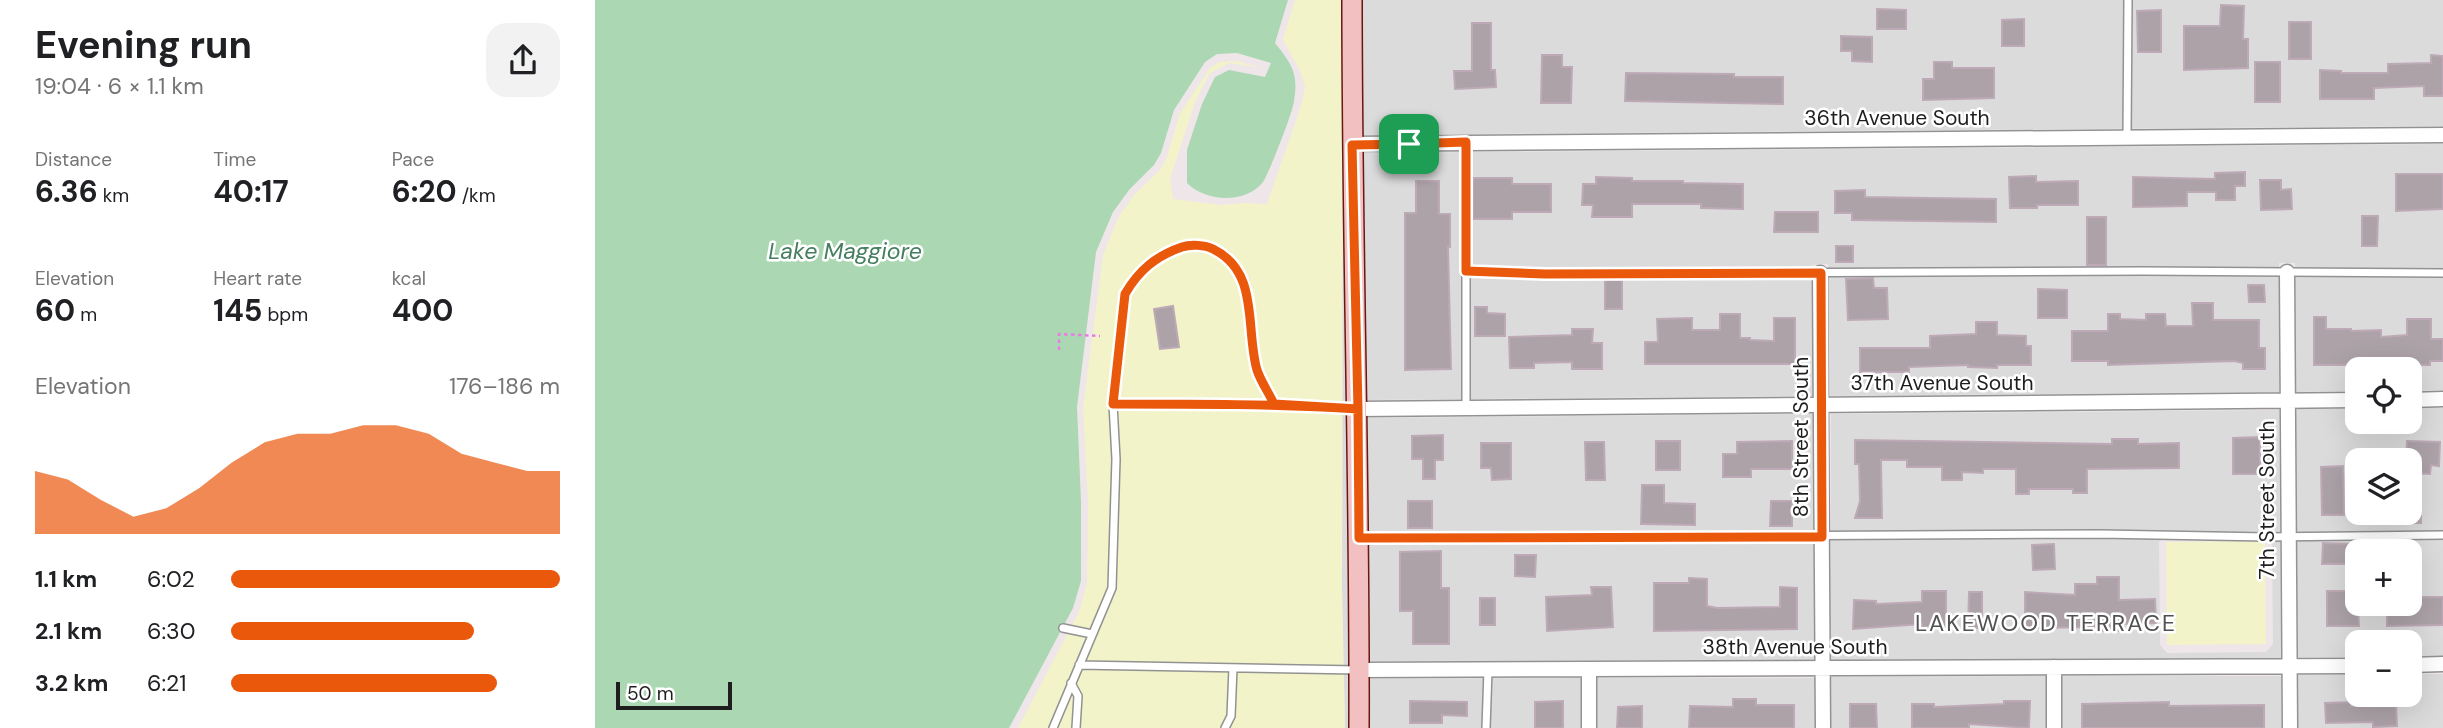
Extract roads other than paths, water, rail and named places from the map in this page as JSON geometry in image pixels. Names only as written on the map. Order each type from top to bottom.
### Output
[{"type":"main road","points":[[1352,0],[1359,728]]},
{"type":"street","name":"36th Avenue South","points":[[1352,145],[2443,135]]},
{"type":"street","name":"7th Street South","points":[[2287,272],[2290,728]]},
{"type":"street","name":"8th Street South","points":[[1821,273],[1823,728]]},
{"type":"street","points":[[2422,400],[2443,399]]},
{"type":"street","name":"37th Avenue South","points":[[1358,409],[2345,400]]},
{"type":"street","points":[[2422,665],[2443,664]]},
{"type":"street","name":"38th Avenue South","points":[[1359,670],[2345,666]]},
{"type":"street","points":[[2054,667],[2054,728]]},
{"type":"street","points":[[1589,669],[1589,728]]},
{"type":"lane","points":[[2127,137],[2128,0]]},
{"type":"lane","points":[[1466,142],[1466,408]]},
{"type":"lane","points":[[1052,728],[1112,588],[1116,459],[1113,404],[1125,294],[1134,279],[1149,264],[1167,252],[1187,245],[1207,246],[1227,256],[1245,282],[1257,370],[1274,404]]},
{"type":"lane","points":[[1466,271],[1545,274],[2443,273]]},
{"type":"lane","points":[[1113,404],[1274,404],[1358,409]]},
{"type":"lane","points":[[1359,538],[2443,535]]},
{"type":"lane","points":[[1063,628],[1092,634]]},
{"type":"lane","points":[[1079,665],[1359,670]]},
{"type":"lane","points":[[1225,728],[1231,716],[1233,668]]},
{"type":"lane","points":[[1486,728],[1488,669]]},
{"type":"lane","points":[[1071,683],[1078,696],[1076,728]]},
{"type":"water","name":"Lake Maggiore","points":[[595,0],[1288,0],[1275,43],[1293,70],[1295,96],[1285,129],[1263,182],[1247,194],[1226,198],[1205,194],[1187,183],[1187,150],[1202,104],[1215,77],[1229,70],[1265,77],[1271,63],[1237,53],[1217,54],[1205,62],[1174,110],[1161,153],[1154,165],[1129,190],[1113,212],[1096,252],[1077,407],[1081,581],[1073,608],[1009,728],[595,728]]},
{"type":"district","name":"LAKEWOOD TERRACE","points":[[2046,623]]}]
